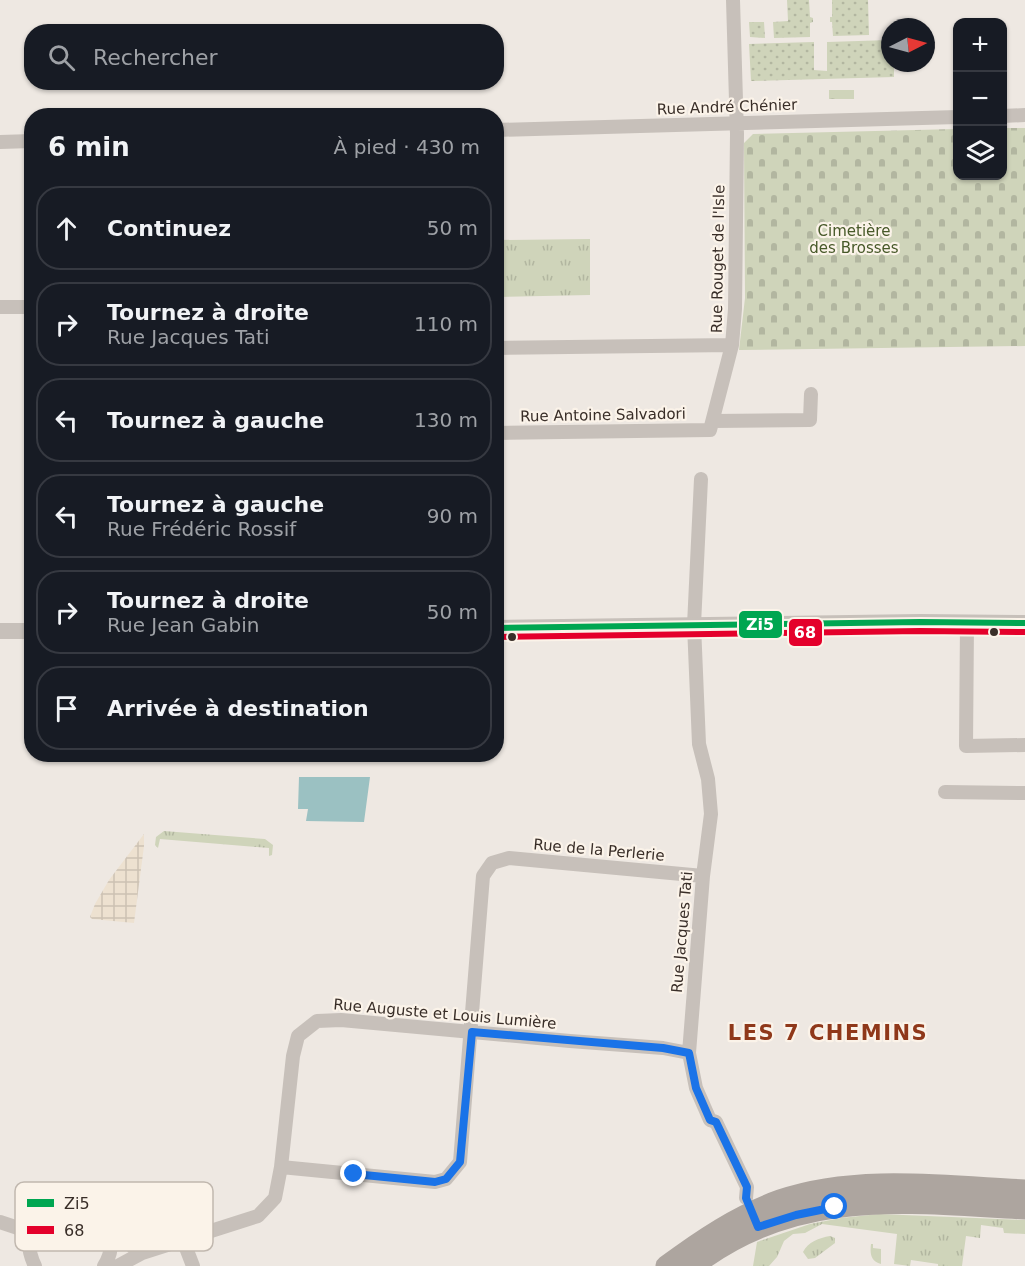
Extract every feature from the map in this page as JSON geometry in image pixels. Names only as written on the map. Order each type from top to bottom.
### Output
[{"type":"main road","points":[[666,1266],[699,1242],[752,1212],[783,1199],[822,1190],[862,1185],[1025,1190]]},
{"type":"main road","points":[[694,1266],[752,1212],[796,1215],[855,1204],[898,1203],[1025,1209]]},
{"type":"street","name":"Rue Rouget de l'Isle","points":[[712,425],[732,345],[735,309],[736,123],[733,0]]},
{"type":"street","points":[[1007,116],[1025,115]]},
{"type":"street","name":"Rue André Chénier","points":[[504,130],[953,117]]},
{"type":"street","points":[[0,142],[24,141]]},
{"type":"street","points":[[0,307],[24,307]]},
{"type":"street","points":[[504,348],[732,345]]},
{"type":"street","name":"Rue Antoine Salvadori","points":[[504,433],[810,420],[811,394]]},
{"type":"street","points":[[694,626],[701,479]]},
{"type":"street","points":[[967,623],[966,746],[1025,745]]},
{"type":"street","points":[[504,628],[1025,623]]},
{"type":"street","name":"Rue Jacques Tati","points":[[694,626],[699,744],[708,779],[711,814],[703,876],[689,1053],[696,1088],[710,1120],[708,1126],[738,1191],[752,1212]]},
{"type":"street","points":[[0,631],[24,631]]},
{"type":"street","points":[[945,792],[1025,794]]},
{"type":"street","name":"Rue de la Perlerie","points":[[472,1032],[483,876],[492,863],[509,858],[703,876]]},
{"type":"street","name":"Rue Auguste et Louis Lumière","points":[[213,1230],[258,1216],[275,1198],[281,1167],[292,1056],[298,1036],[317,1021],[341,1020],[663,1048],[689,1053]]},
{"type":"street","points":[[281,1167],[435,1182],[446,1179],[460,1162],[472,1032]]},
{"type":"street","points":[[0,1222],[15,1227]]},
{"type":"street","points":[[29,1251],[35,1266]]},
{"type":"street","points":[[104,1266],[110,1251]]},
{"type":"street","name":"Rue Auguste et Louis Lumière","points":[[118,1266],[148,1251]]},
{"type":"street","points":[[187,1251],[193,1266]]},
{"type":"green space","points":[[787,0],[809,0],[810,17],[813,18],[813,22],[810,23],[810,37],[774,38],[773,22],[788,21]]},
{"type":"green space","points":[[832,0],[868,0],[869,35],[833,36],[832,22],[830,22]]},
{"type":"green space","points":[[749,22],[764,22],[765,38],[750,37]]},
{"type":"green space","points":[[881,40],[881,72],[894,72],[894,77],[751,81],[749,44],[814,42],[814,70],[827,71],[827,42]]},
{"type":"green space","points":[[829,90],[854,90],[854,99],[829,99]]},
{"type":"green space","name":"Cimetière des Brosses","points":[[1007,128],[1025,128],[1025,346],[739,350],[745,298],[744,143],[753,134],[953,129],[953,180],[1007,180]]},
{"type":"green space","points":[[590,239],[590,295],[504,297],[504,240]]},
{"type":"green space","points":[[164,831],[265,839],[273,845],[272,855],[269,856],[269,848],[160,839],[158,848],[155,845],[156,837]]},
{"type":"green space","points":[[879,1214],[1025,1220],[1025,1234],[1004,1233],[1003,1228],[981,1225],[980,1238],[966,1236],[962,1266],[938,1266],[938,1264],[911,1260],[910,1266],[894,1264],[897,1234],[822,1224],[805,1233],[793,1234],[784,1241],[777,1257],[769,1266],[753,1266],[757,1242],[810,1224]]},
{"type":"green space","points":[[830,1236],[835,1238],[835,1243],[815,1258],[808,1259],[803,1252],[808,1246],[818,1239]]},
{"type":"green space","points":[[871,1244],[873,1248],[881,1249],[881,1264],[873,1259]]},
{"type":"shaded area","points":[[144,834],[134,923],[92,919],[90,917],[95,904],[109,880]]},
{"type":"water","points":[[299,777],[370,777],[364,822],[306,821],[308,809],[298,809]]},
{"type":"transit line","name":"Zi5","points":[[504,628],[920,622],[1025,623]]},
{"type":"transit line","name":"68","points":[[504,637],[920,631],[1025,632]]},
{"type":"district","name":"LES 7 CHEMINS","points":[[828,1033]]},
{"type":"route","points":[[354,1174],[435,1182],[446,1179],[460,1162],[472,1032],[663,1048],[689,1053],[696,1088],[710,1120],[716,1122],[747,1187],[746,1198],[758,1227],[796,1215],[835,1207]]}]
